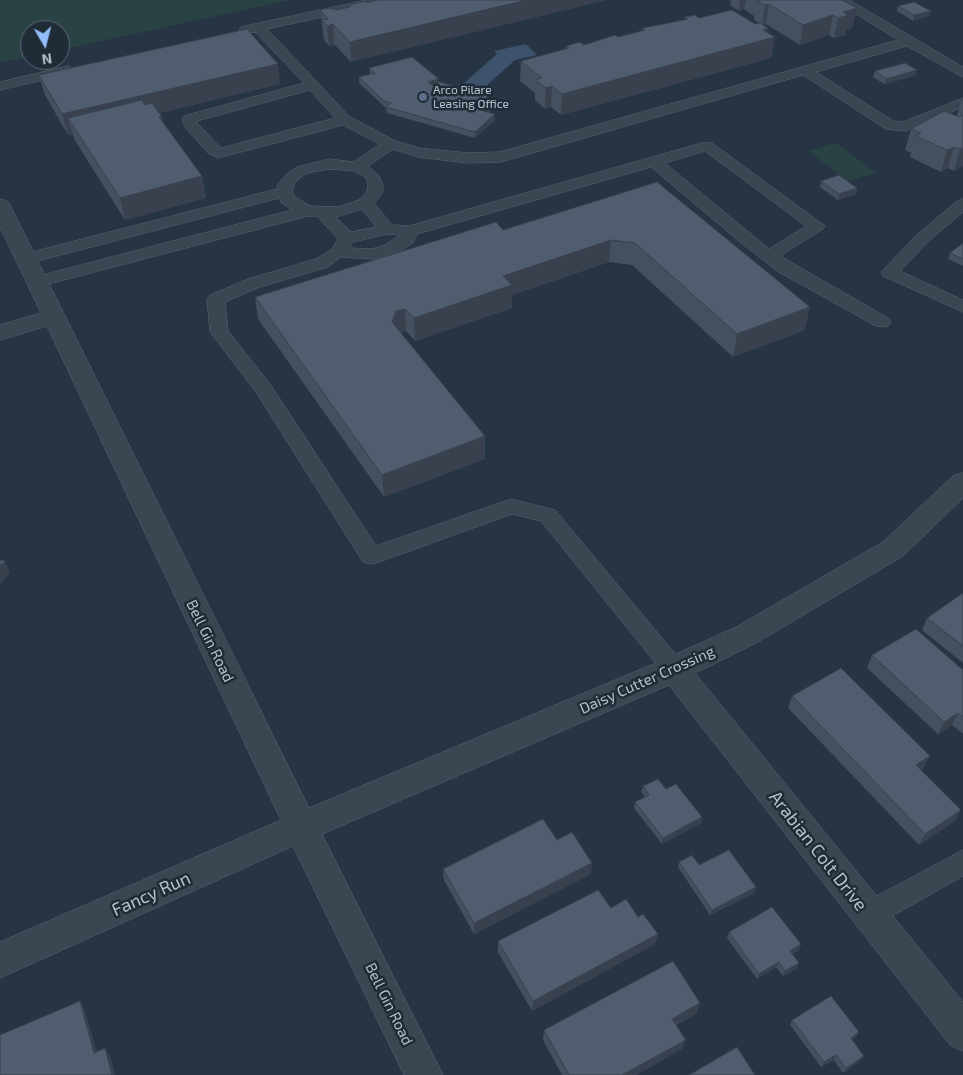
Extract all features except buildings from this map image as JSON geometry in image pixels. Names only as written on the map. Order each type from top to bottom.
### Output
[{"type":"street","name":"Bell Gin Road","points":[[0,205],[301,827],[424,1075]]},
{"type":"street","points":[[0,333],[53,317]]},
{"type":"street","name":"Daisy Cutter Crossing","points":[[301,827],[674,669],[746,635],[893,549],[963,482]]},
{"type":"street","name":"Arabian Colt Drive","points":[[674,669],[963,1032]]},
{"type":"street","name":"Fancy Run","points":[[0,960],[301,827]]},
{"type":"lane","points":[[228,34],[383,0]]},
{"type":"lane","points":[[840,0],[963,73]]},
{"type":"lane","points":[[257,27],[345,120],[391,144],[418,152],[468,158],[501,157],[909,41]]},
{"type":"lane","points":[[0,86],[84,67]]},
{"type":"lane","points":[[806,71],[891,126],[905,126],[963,102]]},
{"type":"lane","points":[[313,86],[195,117],[190,120],[190,124],[213,150],[218,153],[345,120]]},
{"type":"lane","points":[[357,167],[391,144]]},
{"type":"lane","points":[[674,669],[548,515],[511,506],[371,556],[263,388],[218,332],[216,299],[254,283],[322,263],[342,245],[387,229],[410,231],[707,146],[817,226],[769,256]]},
{"type":"lane","points":[[654,160],[746,239],[783,267],[882,322]]},
{"type":"lane","points":[[32,270],[316,212],[339,212],[365,203],[373,195],[376,187],[374,179],[367,172],[357,167],[329,164],[302,170],[292,177],[286,184],[284,192],[288,200],[296,206],[316,212],[342,245],[372,254],[391,249],[407,240],[410,231]]},
{"type":"lane","points":[[32,270],[284,192]]},
{"type":"lane","points":[[365,203],[387,229]]},
{"type":"lane","points":[[963,204],[924,237],[889,272],[963,307]]},
{"type":"lane","points":[[868,914],[883,908],[963,862]]},
{"type":"green space","points":[[0,0],[290,0],[70,48],[70,20],[20,20],[20,58],[0,63]]},
{"type":"green space","points":[[836,143],[877,173],[848,181],[808,151]]},
{"type":"water","points":[[526,44],[537,55],[515,60],[484,88],[478,87],[476,90],[466,87],[468,85],[464,83],[497,54],[494,51]]},
{"type":"place","name":"Arco Pilare Leasing Office","points":[[423,97]]}]
